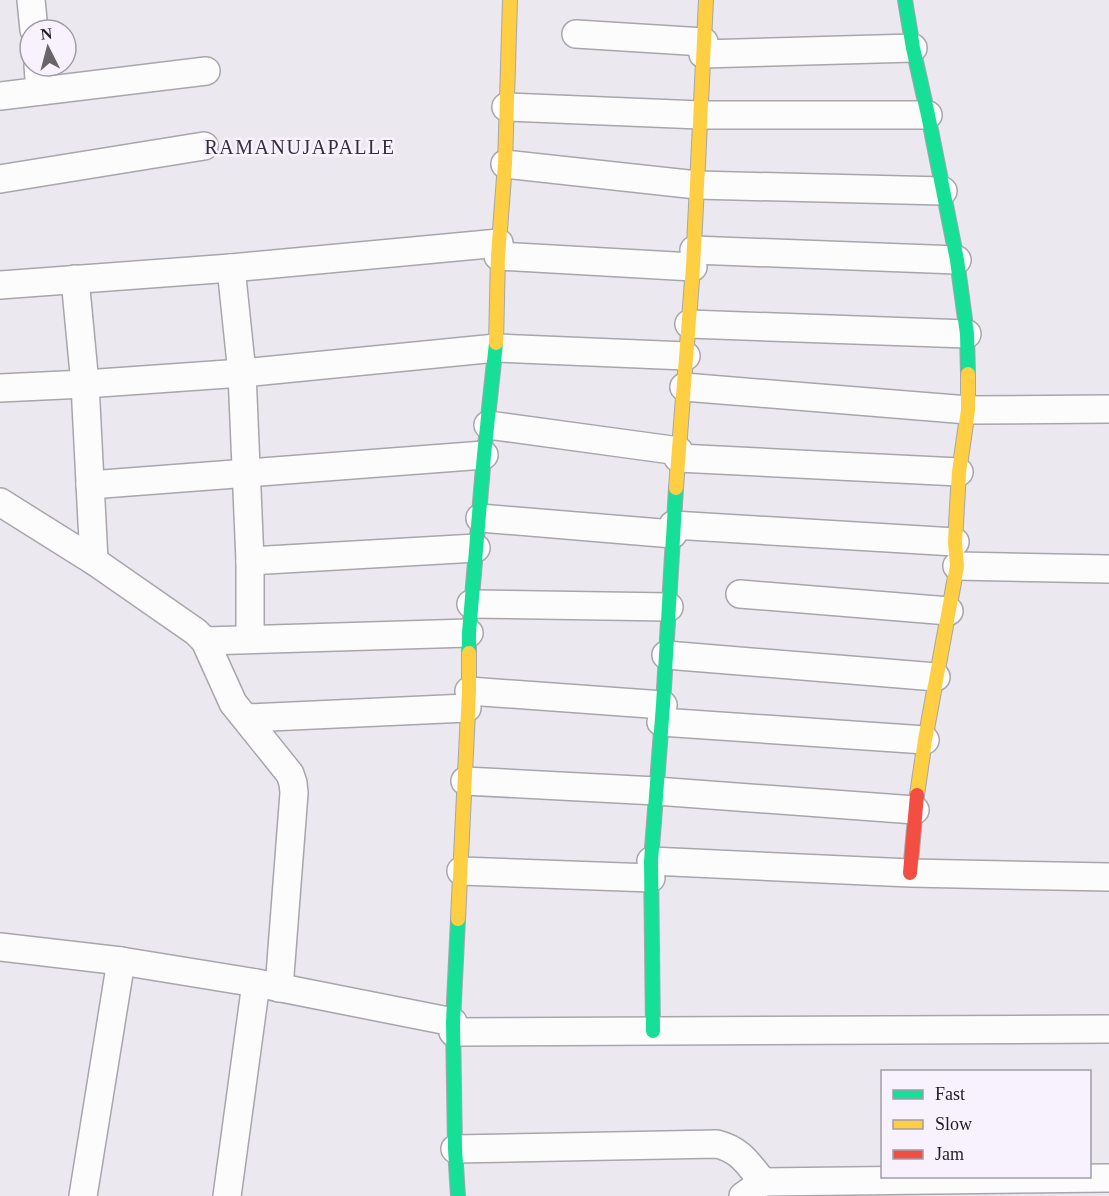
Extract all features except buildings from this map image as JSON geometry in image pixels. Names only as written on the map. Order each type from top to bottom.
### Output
[{"type":"street","points":[[31,0],[33,18]]},
{"type":"street","points":[[458,1196],[453,1027],[465,781],[469,633],[484,455],[496,348],[510,0]]},
{"type":"street","points":[[654,1031],[651,869],[689,324],[706,0]]},
{"type":"street","points":[[905,0],[957,261],[967,334],[968,410],[959,472],[956,554],[949,611],[925,741],[915,810],[910,873]]},
{"type":"street","points":[[576,34],[703,48],[913,48]]},
{"type":"street","points":[[0,96],[39,79],[206,71]]},
{"type":"street","points":[[506,107],[700,116],[928,115]]},
{"type":"street","points":[[0,178],[204,146]]},
{"type":"street","points":[[505,165],[697,185],[943,191]]},
{"type":"street","points":[[0,285],[499,249],[693,259],[957,261]]},
{"type":"street","points":[[231,267],[242,373],[250,561],[250,639]]},
{"type":"street","points":[[75,279],[85,384],[94,561]]},
{"type":"street","points":[[689,324],[967,334]]},
{"type":"street","points":[[0,388],[242,373],[496,348],[686,356]]},
{"type":"street","points":[[684,387],[968,410],[1109,410]]},
{"type":"street","points":[[488,425],[679,454],[959,472]]},
{"type":"street","points":[[90,485],[484,455]]},
{"type":"street","points":[[0,502],[94,561],[196,632],[205,641],[233,703],[290,774],[293,783],[293,804],[267,985],[227,1196]]},
{"type":"street","points":[[480,518],[673,529],[1109,569]]},
{"type":"street","points":[[250,561],[476,548]]},
{"type":"street","points":[[740,594],[949,611]]},
{"type":"street","points":[[471,604],[669,607]]},
{"type":"street","points":[[205,641],[469,633]]},
{"type":"street","points":[[666,655],[936,678]]},
{"type":"street","points":[[247,718],[468,700],[662,714],[925,741]]},
{"type":"street","points":[[465,781],[656,790],[915,810]]},
{"type":"street","points":[[461,871],[651,869],[1109,877]]},
{"type":"street","points":[[0,947],[121,961],[267,985],[453,1027],[654,1031],[1109,1029]]},
{"type":"street","points":[[83,1196],[121,961]]},
{"type":"street","points":[[455,1149],[717,1144],[729,1147],[739,1154],[753,1189],[1109,1178]]},
{"type":"traffic: fast","points":[[905,0],[957,260],[967,334],[968,374]]},
{"type":"traffic: fast","points":[[469,653],[484,455],[496,343]]},
{"type":"traffic: fast","points":[[653,1031],[651,861],[676,488]]},
{"type":"traffic: fast","points":[[458,919],[453,1022],[458,1196]]},
{"type":"traffic: slow","points":[[496,343],[510,0]]},
{"type":"traffic: slow","points":[[676,488],[693,267],[706,0]]},
{"type":"traffic: slow","points":[[917,795],[957,566],[955,542],[959,472],[968,410],[968,374]]},
{"type":"traffic: slow","points":[[458,919],[469,653]]},
{"type":"traffic: jam","points":[[910,873],[917,795]]},
{"type":"district","name":"RAMANUJAPALLE","points":[[300,147]]}]
